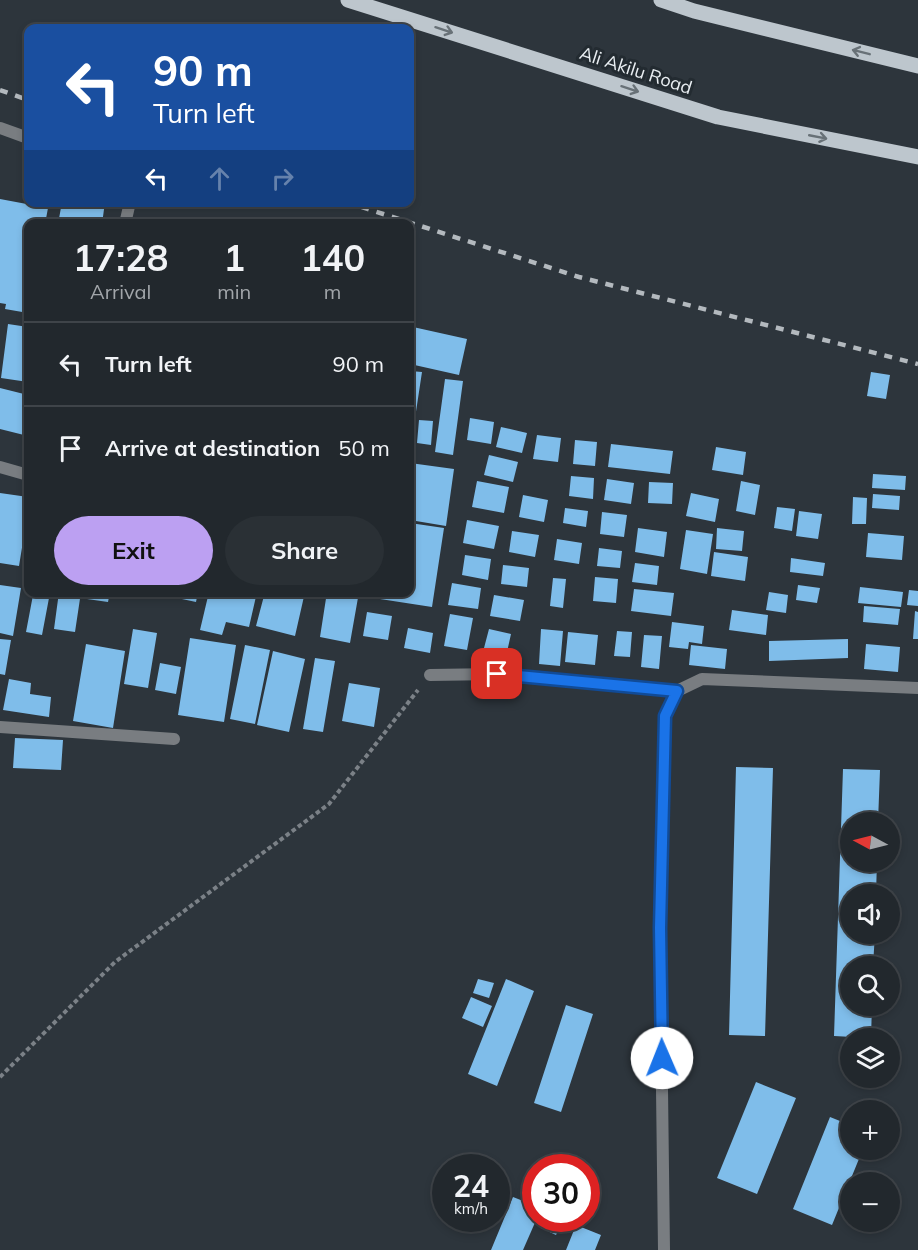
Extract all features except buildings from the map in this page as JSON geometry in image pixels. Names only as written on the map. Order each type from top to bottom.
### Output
[{"type":"main road","name":"Ali Akilu Road","points":[[348,0],[718,117],[918,158]]},
{"type":"main road","points":[[661,0],[694,11],[918,66]]},
{"type":"street","points":[[0,128],[24,137]]},
{"type":"street","points":[[0,467],[24,474]]},
{"type":"street","points":[[430,675],[497,674],[677,691],[702,679],[918,688]]},
{"type":"street","points":[[664,1250],[661,905],[665,716],[677,691]]},
{"type":"street","points":[[0,727],[174,740]]},
{"type":"path","points":[[0,1077],[115,962],[329,804],[430,675]]},
{"type":"railway","points":[[0,90],[24,99]]},
{"type":"railway","points":[[362,207],[399,219]]},
{"type":"railway","points":[[414,224],[579,277],[918,364]]},
{"type":"route","points":[[497,674],[677,691],[665,716],[660,928],[662,1058]]}]
